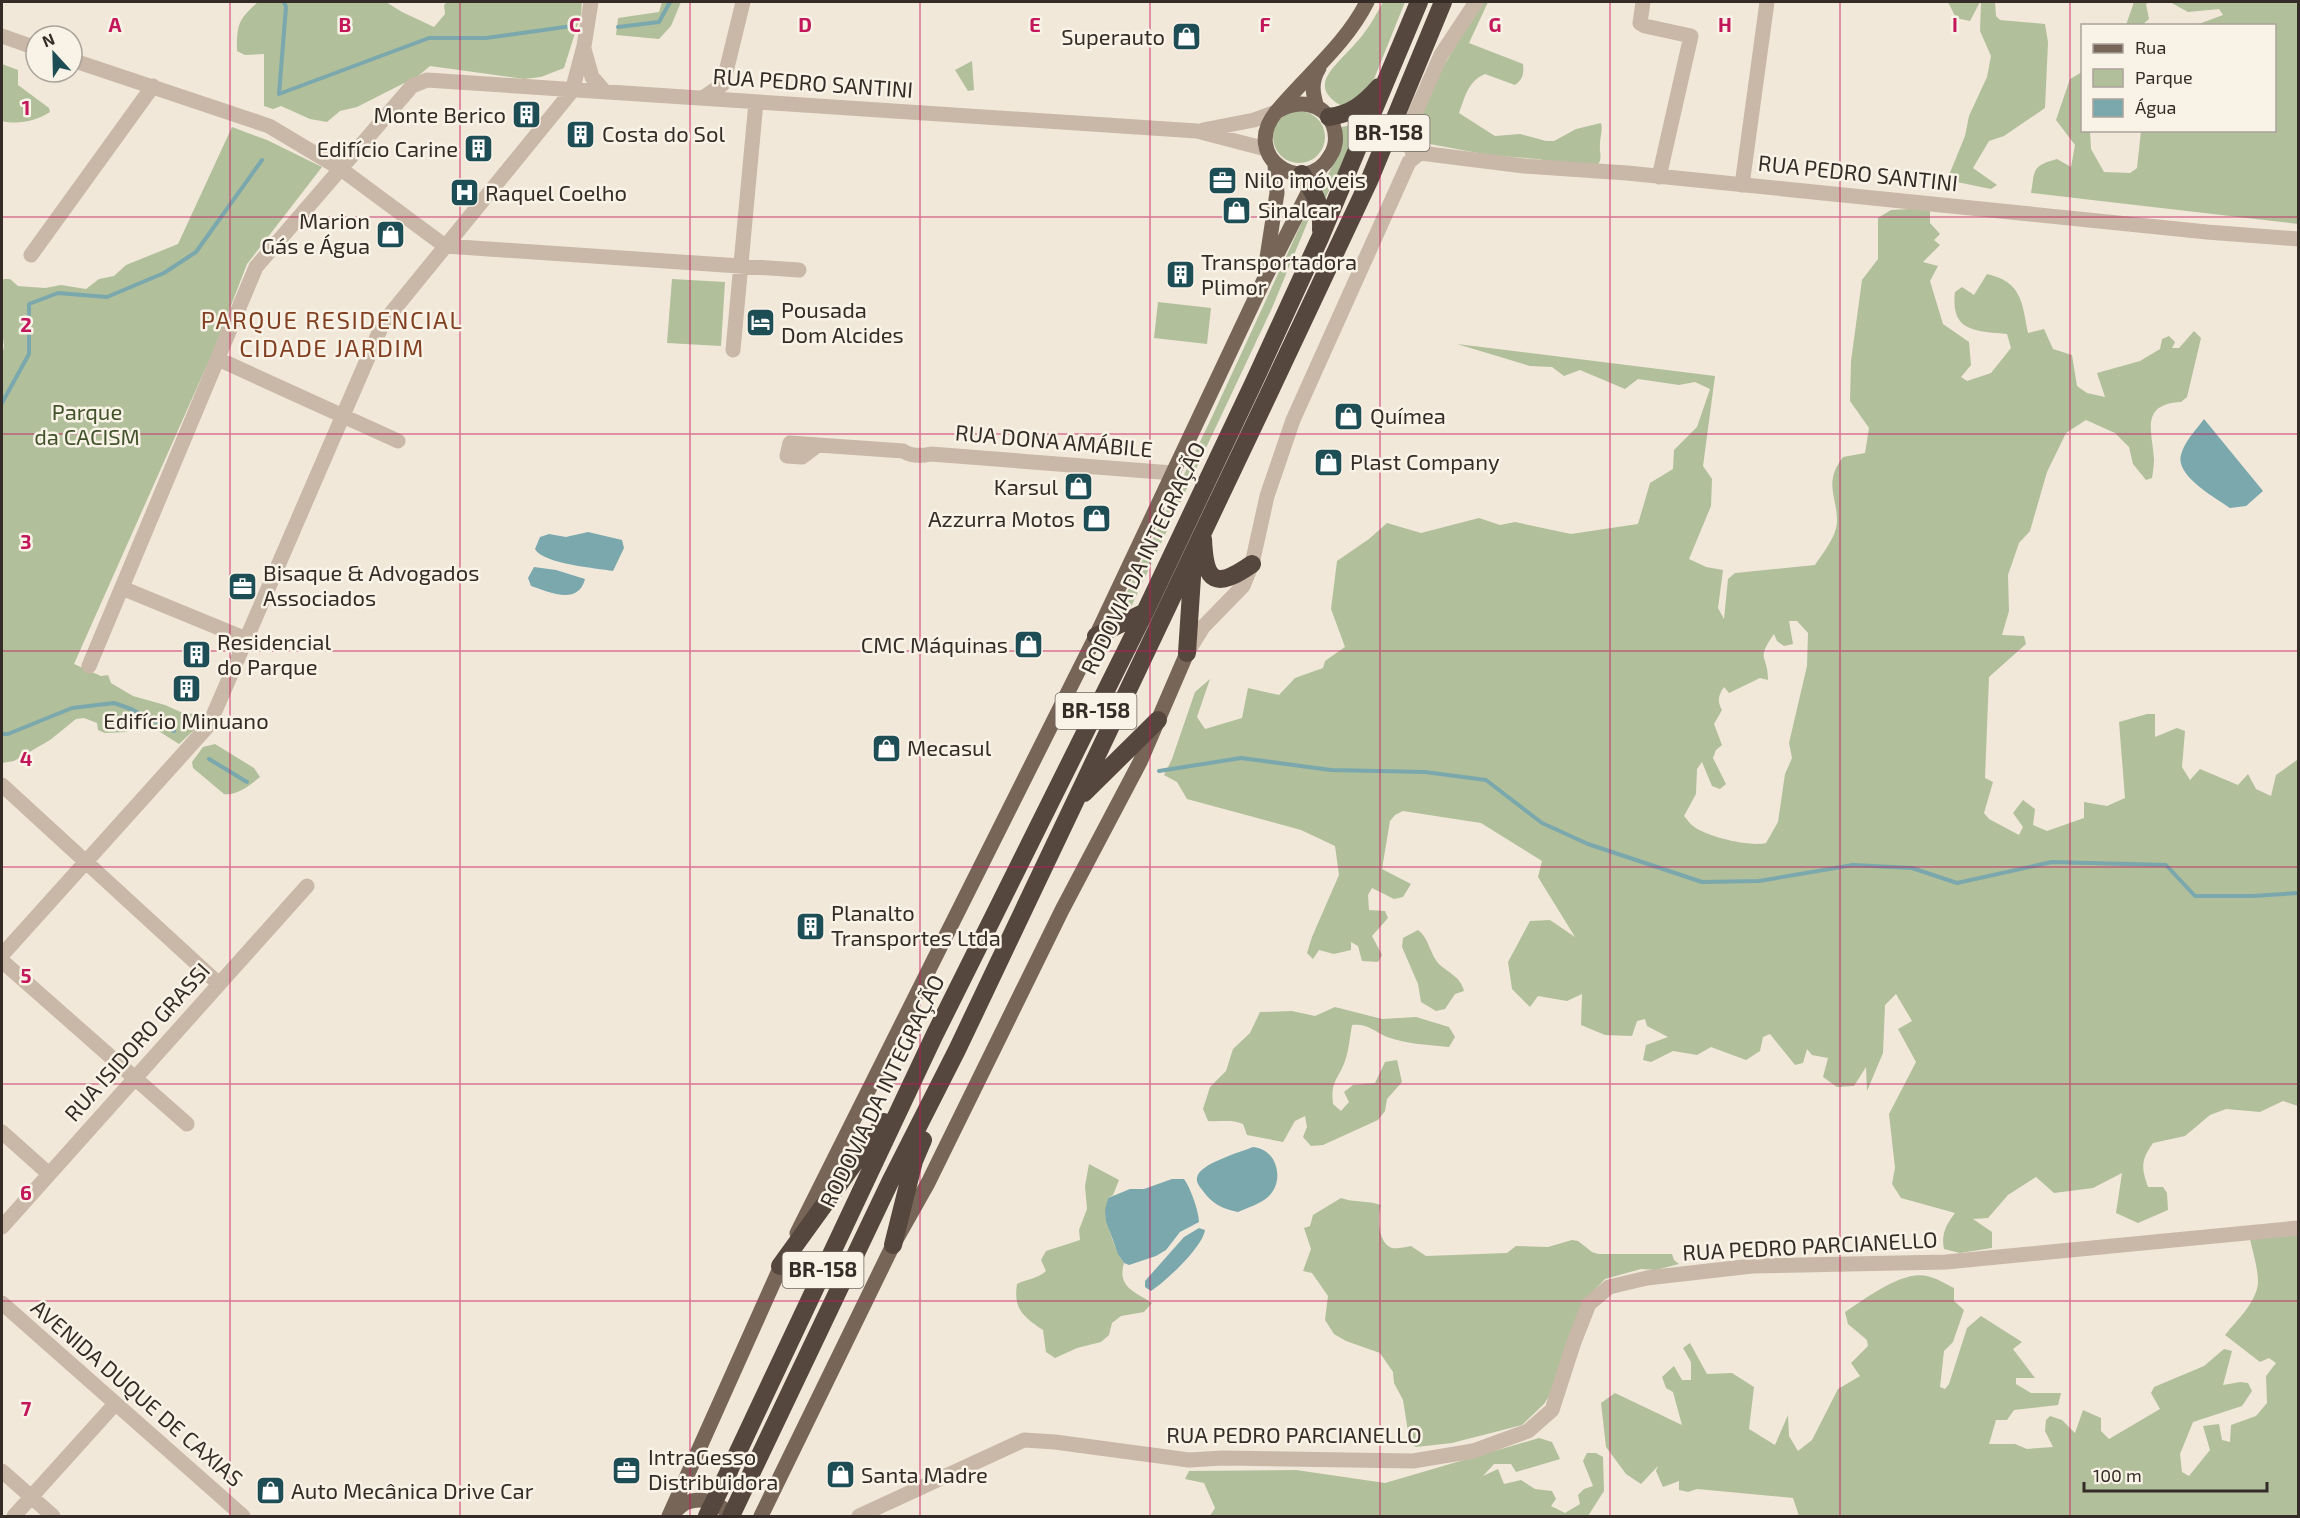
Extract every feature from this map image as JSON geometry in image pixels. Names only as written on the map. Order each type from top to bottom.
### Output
[{"type":"highway","name":"RODOVIA DA INTEGRAÇÃO","points":[[707,1516],[918,1070],[1145,612],[1320,238],[1419,2]]},
{"type":"highway","name":"RODOVIA DA INTEGRAÇÃO","points":[[731,1516],[890,1182],[957,1050],[1369,181],[1443,2]]},
{"type":"highway","points":[[1323,112],[1356,109],[1366,103],[1389,75]]},
{"type":"highway","points":[[1306,181],[1319,202],[1322,213],[1320,238]]},
{"type":"highway","points":[[1202,533],[1204,561],[1210,575],[1224,580],[1252,564]]},
{"type":"highway","name":"BR-158","points":[[1187,653],[1193,552]]},
{"type":"highway","points":[[1096,636],[1145,612]]},
{"type":"highway","name":"BR-158","points":[[1074,803],[1158,720]]},
{"type":"highway","name":"BR-158","points":[[893,1245],[914,1161],[957,1050]]},
{"type":"highway","name":"BR-158","points":[[780,1266],[879,1130],[918,1070]]},
{"type":"main road","points":[[1323,60],[1313,82],[1313,95],[1334,127],[1336,138],[1329,159],[1306,181],[1275,165],[1266,149],[1266,129],[1276,112],[1354,25],[1367,2]]},
{"type":"main road","points":[[1276,112],[1285,106],[1306,103],[1323,112]]},
{"type":"main road","name":"BR-158","points":[[1263,282],[1277,194],[1275,165]]},
{"type":"main road","name":"BR-158","points":[[669,1516],[780,1266],[1096,636],[1263,282],[1306,181]]},
{"type":"main road","name":"BR-158","points":[[761,1516],[893,1245],[933,1173],[1062,910],[1140,762],[1187,653]]},
{"type":"main road","points":[[669,1516],[687,1502],[703,1500],[716,1504],[731,1516]]},
{"type":"street","points":[[2,955],[209,725],[383,322],[572,91],[584,46],[591,2]]},
{"type":"street","points":[[703,98],[723,84],[742,2]]},
{"type":"street","points":[[1414,157],[1409,142],[1410,125],[1442,55],[1476,2]]},
{"type":"street","points":[[1643,2],[1640,23],[1691,36],[1659,177]]},
{"type":"street","points":[[1742,185],[1767,2]]},
{"type":"street","points":[[2,36],[24,44]]},
{"type":"street","points":[[584,46],[592,77],[605,92]]},
{"type":"street","points":[[84,64],[269,126],[341,169],[446,246],[799,270]]},
{"type":"street","name":"RUA PEDRO SANTINI","points":[[341,169],[412,86],[427,80],[1197,131],[1266,149]]},
{"type":"street","points":[[723,84],[735,100]]},
{"type":"street","points":[[31,255],[153,87]]},
{"type":"street","points":[[733,350],[756,102]]},
{"type":"street","name":"RUA PEDRO SANTINI","points":[[1197,131],[1254,120],[1276,112]]},
{"type":"street","name":"RUA PEDRO SANTINI","points":[[1414,157],[1420,153],[1524,166],[2298,239]]},
{"type":"street","name":"BR-158","points":[[1187,653],[1203,627],[1243,586],[1252,564],[1267,496],[1293,420],[1408,162],[1414,157]]},
{"type":"street","points":[[89,666],[256,267],[341,169]]},
{"type":"street","points":[[218,359],[398,441]]},
{"type":"street","name":"RUA DONA AMÁBILE","points":[[818,445],[903,451],[910,448],[927,450],[931,454],[1173,473]]},
{"type":"street","points":[[122,588],[246,639]]},
{"type":"street","points":[[2,785],[219,984]]},
{"type":"street","name":"RUA ISIDORO GRASSI","points":[[2,1227],[307,886]]},
{"type":"street","points":[[2,961],[187,1124]]},
{"type":"street","points":[[2,1132],[49,1174]]},
{"type":"street","name":"RUA PEDRO PARCIANELLO","points":[[859,1516],[1024,1440],[1055,1442],[1189,1461],[1224,1458],[1413,1461],[1473,1450],[1528,1431],[1552,1410],[1589,1304],[1609,1287],[1647,1278],[1752,1266],[1946,1262],[2298,1228]]},
{"type":"street","name":"AVENIDA DUQUE DE CAXIAS","points":[[2,1303],[243,1516]]},
{"type":"street","points":[[14,1516],[116,1404]]},
{"type":"street","points":[[2,1471],[53,1516]]},
{"type":"green space","points":[[258,2],[386,2],[434,27],[445,14],[444,5],[447,2],[582,2],[581,14],[564,68],[541,77],[524,79],[430,66],[418,76],[357,107],[340,111],[327,122],[310,119],[281,106],[273,109],[264,106],[264,54],[245,55],[237,51],[237,34],[240,23],[246,13]]},
{"type":"green space","points":[[662,2],[681,2],[671,26],[659,39],[616,35],[618,18],[659,12]]},
{"type":"green space","points":[[1383,2],[1405,2],[1368,94],[1348,109],[1327,93],[1325,86],[1327,78],[1331,70],[1362,35]]},
{"type":"green space","points":[[1466,2],[1488,2],[1469,43],[1523,64],[1523,71],[1515,85],[1485,74],[1479,77],[1468,90],[1459,113],[1495,136],[1520,134],[1546,141],[1554,141],[1576,129],[1601,123],[1600,159],[1595,168],[1537,159],[1489,155],[1419,142],[1415,128],[1440,72],[1479,7]]},
{"type":"green space","points":[[1948,2],[1980,2],[1970,21],[1956,18]]},
{"type":"green space","points":[[1981,2],[1995,2],[1996,16],[2000,20],[2045,24],[2048,42],[2045,108],[2004,136],[1989,141],[1973,168],[1997,185],[1991,189],[1947,180],[1965,136],[1969,116],[1987,77],[1991,56],[1980,31]]},
{"type":"green space","points":[[2134,2],[2150,2],[2146,4],[2149,19],[2143,24],[2126,24]]},
{"type":"green space","points":[[2170,2],[2298,2],[2298,224],[2031,193],[2034,174],[2043,164],[2057,159],[2071,167],[2075,145],[2056,120],[2070,79],[2081,73],[2081,132],[2090,132],[2091,149],[2104,172],[2130,173],[2137,168],[2141,132],[2276,132],[2276,24],[2199,24],[2223,15],[2219,9],[2188,12]]},
{"type":"green space","points":[[972,61],[974,90],[968,91],[955,70]]},
{"type":"green space","points":[[2,64],[18,70],[18,85],[49,108],[50,112],[27,121],[14,123],[2,121]]},
{"type":"green space","points":[[1294,111],[1304,111],[1318,118],[1325,137],[1318,156],[1304,163],[1294,163],[1284,159],[1277,152],[1273,142],[1273,132],[1277,122],[1284,115]]},
{"type":"green space","points":[[1358,124],[1346,156],[1324,201],[1318,194],[1342,147],[1341,127]]},
{"type":"green space","name":"Parque da CACISM","points":[[232,127],[267,140],[322,167],[247,264],[215,347],[74,664],[101,676],[108,675],[111,683],[133,696],[165,705],[185,714],[207,713],[205,720],[179,744],[138,718],[127,732],[105,733],[98,730],[97,723],[84,718],[76,719],[50,740],[14,761],[2,763],[2,357],[4,346],[2,281],[10,279],[18,286],[45,288],[61,285],[86,289],[99,279],[114,276],[126,265],[178,244]]},
{"type":"green space","points":[[1930,208],[1930,223],[1940,234],[1934,240],[1940,245],[1923,262],[1938,266],[1930,281],[1943,324],[1969,342],[1971,365],[1961,377],[1967,381],[1991,373],[2011,348],[2007,334],[1985,332],[1968,327],[1957,315],[1955,292],[1962,287],[1974,295],[1987,274],[2007,282],[2014,288],[2022,303],[2028,333],[2044,329],[2053,349],[2072,355],[2077,386],[2087,393],[2105,397],[2097,373],[2140,361],[2160,349],[2162,339],[2169,336],[2175,342],[2172,348],[2179,348],[2194,331],[2201,338],[2187,397],[2181,402],[2159,408],[2151,421],[2154,459],[2152,478],[2146,480],[2133,464],[2129,447],[2115,433],[2086,420],[2066,433],[2047,472],[2030,531],[2019,543],[2008,575],[2009,611],[2002,635],[2024,636],[2026,644],[1989,677],[1985,778],[1993,782],[1984,813],[1989,819],[2019,835],[2023,827],[2013,813],[2023,800],[2035,809],[2033,825],[2047,831],[2084,818],[2084,802],[2107,806],[2125,798],[2119,722],[2147,714],[2155,714],[2155,737],[2177,728],[2185,731],[2182,767],[2190,780],[2200,769],[2238,785],[2248,774],[2256,789],[2271,796],[2276,775],[2298,757],[2298,1106],[2283,1101],[2260,1112],[2226,1109],[2210,1115],[2185,1136],[2153,1143],[2144,1159],[2144,1174],[2148,1187],[2163,1187],[2167,1193],[2168,1210],[2138,1223],[2116,1213],[2122,1173],[2093,1188],[2054,1193],[2036,1177],[2008,1195],[1988,1218],[1973,1219],[1992,1232],[1992,1248],[1960,1253],[1944,1249],[1943,1244],[1945,1230],[1955,1213],[1901,1198],[1892,1184],[1895,1168],[1889,1114],[1916,1062],[1898,1029],[1912,1021],[1896,994],[1885,1005],[1883,1053],[1867,1091],[1866,1067],[1854,1086],[1837,1087],[1823,1077],[1828,1058],[1812,1055],[1807,1049],[1803,1063],[1795,1065],[1770,1034],[1763,1037],[1760,1051],[1746,1060],[1711,1047],[1697,1055],[1673,1051],[1651,1062],[1643,1060],[1646,1045],[1668,1037],[1647,1026],[1645,1019],[1637,1021],[1632,1036],[1605,1035],[1581,1025],[1582,994],[1567,1001],[1538,996],[1530,1007],[1512,989],[1508,962],[1530,921],[1550,920],[1575,937],[1538,877],[1542,861],[1481,823],[1403,811],[1395,815],[1390,821],[1382,869],[1411,884],[1403,897],[1394,899],[1372,888],[1368,895],[1369,910],[1385,911],[1388,918],[1372,936],[1382,955],[1378,962],[1362,961],[1358,946],[1351,942],[1351,950],[1334,954],[1319,950],[1313,959],[1307,953],[1339,875],[1335,846],[1301,830],[1187,799],[1177,782],[1164,775],[1172,759],[1195,692],[1210,679],[1197,717],[1205,729],[1242,718],[1248,688],[1279,695],[1295,678],[1323,668],[1325,661],[1345,647],[1331,609],[1337,561],[1369,539],[1387,523],[1421,533],[1479,518],[1500,525],[1515,522],[1571,534],[1638,524],[1650,483],[1673,469],[1674,450],[1697,427],[1710,389],[1695,382],[1679,385],[1638,379],[1625,389],[1580,370],[1564,376],[1552,367],[1530,366],[1457,344],[1715,376],[1703,466],[1712,479],[1711,506],[1689,559],[1706,567],[1723,570],[1718,608],[1724,619],[1728,579],[1735,573],[1815,565],[1829,544],[1837,525],[1832,481],[1837,466],[1843,457],[1865,453],[1869,428],[1850,401],[1851,361],[1862,280],[1878,259],[1878,218],[1891,210]],"holes":[[[1789,621],[1797,621],[1808,633],[1807,666],[1789,743],[1792,758],[1785,774],[1778,822],[1766,843],[1750,844],[1708,834],[1693,826],[1684,816],[1696,794],[1697,769],[1702,762],[1712,786],[1720,789],[1726,784],[1713,758],[1716,750],[1722,745],[1714,724],[1722,710],[1719,701],[1720,693],[1724,687],[1729,693],[1760,678],[1768,680],[1765,649],[1774,634],[1777,641],[1784,646],[1793,644]]]},
{"type":"green space","points":[[1308,209],[1311,214],[1272,308],[1130,609],[1114,619],[1211,419]]},
{"type":"green space","points":[[672,279],[725,282],[721,346],[667,343]]},
{"type":"green space","points":[[1158,302],[1211,308],[1207,344],[1154,338]]},
{"type":"green space","points":[[215,744],[254,768],[260,777],[238,792],[224,794],[193,768],[192,762],[203,747]]},
{"type":"green space","points":[[1418,930],[1438,963],[1457,978],[1464,991],[1455,994],[1445,1009],[1436,1011],[1421,1002],[1418,984],[1402,947],[1403,938]]},
{"type":"green space","points":[[1335,1007],[1382,1019],[1416,1017],[1449,1027],[1455,1037],[1449,1047],[1418,1044],[1387,1037],[1366,1026],[1352,1025],[1344,1065],[1333,1090],[1333,1104],[1341,1111],[1349,1102],[1344,1092],[1353,1085],[1375,1083],[1385,1062],[1397,1060],[1402,1082],[1387,1099],[1385,1111],[1378,1120],[1323,1145],[1311,1146],[1303,1137],[1307,1127],[1305,1116],[1295,1121],[1283,1142],[1247,1135],[1243,1124],[1239,1122],[1208,1121],[1203,1109],[1210,1087],[1226,1071],[1233,1049],[1250,1033],[1260,1012],[1292,1011],[1315,1016]]},
{"type":"green space","points":[[1089,1164],[1119,1180],[1113,1195],[1108,1198],[1107,1214],[1110,1232],[1124,1263],[1122,1271],[1125,1283],[1152,1303],[1144,1312],[1121,1316],[1112,1323],[1109,1335],[1101,1342],[1077,1348],[1055,1358],[1046,1352],[1043,1330],[1021,1312],[1016,1293],[1017,1284],[1046,1271],[1041,1260],[1046,1251],[1080,1240],[1079,1230],[1087,1209],[1085,1186]]},
{"type":"green space","points":[[1341,1198],[1381,1205],[1379,1216],[1381,1236],[1387,1245],[1392,1248],[1411,1246],[1426,1256],[1507,1253],[1516,1246],[1548,1247],[1572,1240],[1578,1241],[1598,1254],[1672,1254],[1674,1260],[1679,1264],[1656,1270],[1641,1269],[1605,1279],[1584,1301],[1555,1387],[1544,1404],[1522,1425],[1452,1443],[1416,1447],[1410,1444],[1403,1400],[1394,1383],[1393,1372],[1380,1353],[1346,1341],[1334,1334],[1325,1320],[1328,1296],[1312,1273],[1303,1271],[1311,1249],[1304,1228],[1310,1226],[1313,1215]]},
{"type":"green space","points":[[2298,1235],[2298,1516],[1799,1516],[1793,1498],[1697,1489],[1688,1492],[1679,1490],[1679,1481],[1663,1487],[1656,1471],[1658,1466],[1641,1484],[1626,1474],[1606,1447],[1601,1403],[1615,1393],[1682,1425],[1673,1392],[1666,1388],[1662,1377],[1674,1366],[1682,1380],[1691,1380],[1691,1362],[1683,1348],[1690,1343],[1707,1374],[1732,1373],[1754,1387],[1749,1429],[1775,1445],[1788,1415],[1789,1436],[1798,1451],[1812,1440],[1838,1389],[1860,1376],[1851,1363],[1868,1346],[1867,1340],[1848,1324],[1845,1312],[1895,1281],[1917,1275],[1930,1277],[1954,1288],[1954,1301],[1964,1310],[1953,1342],[1944,1351],[1940,1387],[1945,1389],[1949,1384],[1967,1328],[1981,1316],[2022,1342],[2013,1349],[2035,1378],[2016,1378],[2016,1384],[2031,1393],[2061,1393],[2058,1405],[2014,1410],[2007,1420],[1996,1420],[1989,1444],[2015,1444],[2027,1449],[2053,1447],[2045,1431],[2046,1420],[2050,1416],[2062,1420],[2075,1433],[2083,1410],[2101,1418],[2101,1431],[2109,1439],[2160,1409],[2151,1393],[2154,1387],[2204,1366],[2224,1349],[2232,1351],[2223,1385],[2248,1383],[2252,1391],[2242,1406],[2193,1422],[2180,1454],[2182,1472],[2189,1476],[2210,1450],[2203,1426],[2219,1424],[2222,1440],[2230,1442],[2231,1425],[2256,1416],[2267,1403],[2266,1376],[2276,1363],[2269,1358],[2260,1362],[2225,1335],[2246,1310],[2257,1289],[2257,1271],[2250,1239]]},
{"type":"green space","points":[[1539,1438],[1552,1442],[1560,1459],[1516,1472],[1511,1464],[1494,1464],[1483,1476],[1498,1469],[1504,1484],[1521,1480],[1535,1489],[1552,1491],[1556,1499],[1551,1506],[1565,1513],[1580,1504],[1578,1495],[1584,1489],[1593,1486],[1583,1461],[1587,1453],[1596,1453],[1603,1457],[1604,1491],[1588,1516],[1210,1516],[1215,1508],[1204,1483],[1185,1479],[1189,1471],[1296,1470],[1385,1483]]},
{"type":"water","points":[[2204,419],[2263,491],[2246,506],[2230,508],[2198,486],[2184,471],[2181,455],[2187,441]]},
{"type":"water","points":[[588,532],[622,540],[624,548],[613,571],[559,562],[540,554],[535,549],[540,537],[549,534],[566,537]]},
{"type":"water","points":[[534,567],[556,570],[585,579],[581,587],[570,595],[554,594],[531,586],[528,578]]},
{"type":"water","points":[[1253,1147],[1262,1149],[1273,1160],[1277,1175],[1273,1191],[1261,1202],[1238,1212],[1214,1203],[1206,1196],[1198,1183],[1199,1173],[1212,1163]]},
{"type":"water","points":[[1172,1179],[1184,1179],[1196,1206],[1199,1222],[1180,1232],[1166,1250],[1156,1256],[1129,1265],[1124,1263],[1118,1254],[1106,1221],[1105,1210],[1108,1198],[1130,1189],[1144,1189]]},
{"type":"water","points":[[1199,1228],[1205,1230],[1202,1237],[1182,1264],[1151,1291],[1145,1287],[1145,1281],[1184,1237]]},
{"type":"waterway","points":[[284,2],[286,7],[279,94],[429,38],[486,38],[572,26]]},
{"type":"waterway","points":[[618,27],[659,22],[670,2]]},
{"type":"waterway","points":[[2,403],[29,354],[29,304],[58,293],[107,297],[164,273],[196,252],[262,160]]},
{"type":"waterway","points":[[2,734],[8,734],[72,708],[114,703],[174,731]]},
{"type":"waterway","points":[[1159,771],[1241,758],[1331,770],[1425,772],[1486,780],[1542,823],[1588,844],[1702,882],[1759,881],[1853,865],[1912,868],[1957,883],[2052,862],[2166,865],[2195,896],[2298,893]]},
{"type":"waterway","points":[[209,759],[247,782]]},
{"type":"place","name":"Superauto","points":[[1186,37]]},
{"type":"place","name":"Monte Berico","points":[[527,115]]},
{"type":"place","name":"Costa do Sol","points":[[581,134]]},
{"type":"place","name":"Edifício Carine","points":[[479,149]]},
{"type":"place","name":"Nilo imóveis","points":[[1223,180]]},
{"type":"place","name":"Raquel Coelho","points":[[464,193]]},
{"type":"place","name":"Sinalcar","points":[[1237,210]]},
{"type":"place","name":"Marion Gás e Água","points":[[391,234]]},
{"type":"place","name":"Transportadora Plimor","points":[[1180,275]]},
{"type":"place","name":"Pousada Dom Alcides","points":[[760,323]]},
{"type":"place","name":"Químea","points":[[1349,416]]},
{"type":"place","name":"Plast Company","points":[[1329,462]]},
{"type":"place","name":"Karsul","points":[[1079,487]]},
{"type":"place","name":"Azzurra Motos","points":[[1096,519]]},
{"type":"place","name":"Bisaque & Advogados Associados","points":[[242,586]]},
{"type":"place","name":"CMC Máquinas","points":[[1029,645]]},
{"type":"place","name":"Residencial do Parque","points":[[196,655]]},
{"type":"place","name":"Edifício Minuano","points":[[186,689]]},
{"type":"place","name":"Mecasul","points":[[886,748]]},
{"type":"place","name":"Planalto Transportes Ltda","points":[[810,926]]},
{"type":"place","name":"IntraGesso Distribuidora","points":[[627,1470]]},
{"type":"place","name":"Santa Madre","points":[[840,1475]]},
{"type":"place","name":"Auto Mecânica Drive Car","points":[[270,1491]]},
{"type":"district","name":"PARQUE RESIDENCIAL CIDADE JARDIM","points":[[332,335]]}]
